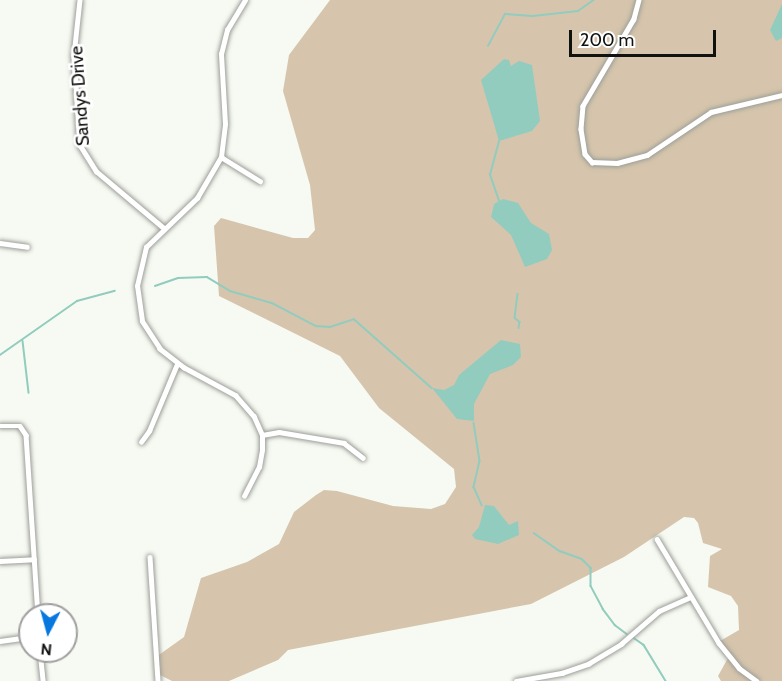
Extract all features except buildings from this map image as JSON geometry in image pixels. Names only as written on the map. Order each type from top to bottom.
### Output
[{"type":"street","name":"Sandys Drive","points":[[80,0],[74,55],[80,145],[96,171],[164,228]]},
{"type":"street","points":[[243,496],[259,467],[262,435],[248,408],[236,396],[177,364],[148,333],[138,298],[141,260],[146,248],[201,192],[221,157],[225,124],[221,54],[227,30],[245,0]]},
{"type":"street","points":[[639,0],[631,25],[583,106],[581,129],[585,154],[592,162],[617,163],[647,155],[711,112],[782,95]]},
{"type":"street","points":[[221,157],[260,181]]},
{"type":"street","points":[[0,243],[27,247]]},
{"type":"street","points":[[141,442],[149,431],[177,364]]},
{"type":"street","points":[[0,426],[18,426],[26,432],[37,603]]},
{"type":"street","points":[[262,435],[279,432],[344,443],[363,458]]},
{"type":"street","points":[[657,539],[727,655],[757,681]]},
{"type":"street","points":[[0,561],[34,558]]},
{"type":"street","points":[[150,558],[158,681]]},
{"type":"street","points":[[516,681],[562,673],[588,664],[621,644],[659,611],[690,597]]},
{"type":"street","points":[[0,640],[18,638]]},
{"type":"street","points":[[41,663],[43,681]]},
{"type":"shaded area","points":[[330,0],[782,0],[782,681],[721,681],[718,676],[728,658],[720,641],[739,630],[738,606],[731,596],[708,587],[710,556],[722,549],[703,543],[698,523],[694,518],[684,517],[624,557],[531,604],[288,650],[278,660],[229,681],[172,681],[160,675],[156,657],[184,637],[201,578],[247,562],[279,544],[294,512],[316,495],[324,490],[337,491],[393,506],[431,509],[445,504],[456,487],[454,469],[379,408],[340,356],[219,296],[214,226],[221,218],[293,238],[308,238],[315,230],[310,185],[283,91],[289,55]]},
{"type":"water","points":[[782,4],[782,38],[776,41],[770,30]]},
{"type":"water","points":[[504,59],[509,60],[511,66],[519,61],[532,65],[540,121],[532,131],[499,141],[481,80]]},
{"type":"water","points":[[503,199],[518,203],[531,223],[549,234],[552,250],[547,259],[525,267],[511,235],[491,217],[494,204]]},
{"type":"water","points":[[501,340],[520,344],[521,357],[513,365],[490,374],[474,404],[474,421],[457,419],[432,388],[444,390],[454,385],[459,375]]},
{"type":"water","points":[[485,505],[494,506],[509,525],[518,521],[519,535],[498,544],[475,539],[472,535],[479,527]]},
{"type":"waterway","points":[[488,46],[505,14],[533,16],[578,11],[594,0]]},
{"type":"waterway","points":[[499,141],[490,175],[499,201]]},
{"type":"waterway","points":[[155,286],[178,278],[207,277],[230,291],[272,303],[316,326],[330,327],[354,319],[432,388]]},
{"type":"waterway","points":[[0,355],[77,301],[115,291]]},
{"type":"waterway","points":[[518,294],[515,318],[520,322],[519,328]]},
{"type":"waterway","points":[[23,341],[29,393]]},
{"type":"waterway","points":[[474,423],[480,461],[474,487],[482,505]]},
{"type":"waterway","points":[[534,533],[560,551],[582,559],[591,568],[591,586],[603,609],[615,625],[627,634]]},
{"type":"waterway","points":[[634,638],[644,645],[666,681]]}]
